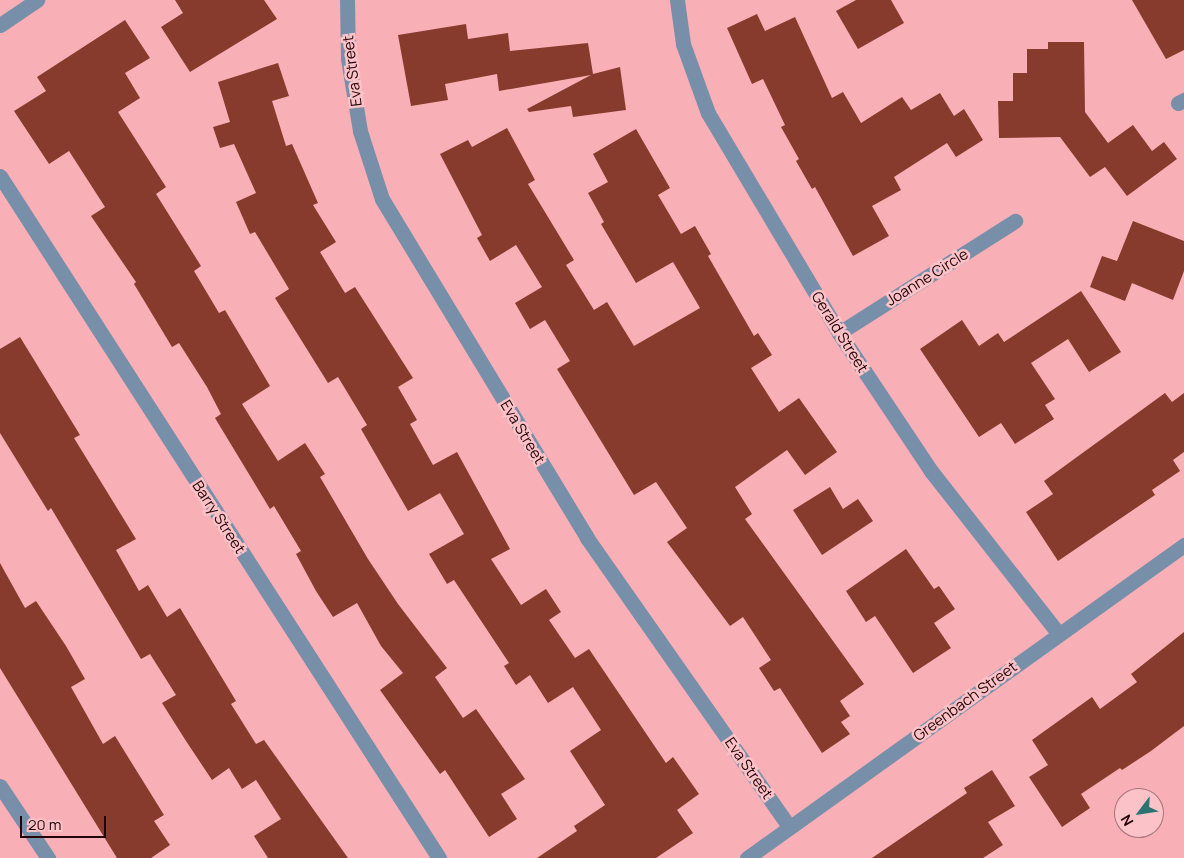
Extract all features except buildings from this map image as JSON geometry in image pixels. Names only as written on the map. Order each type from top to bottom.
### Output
[{"type":"street","points":[[0,25],[36,0]]},
{"type":"street","name":"Eva Street","points":[[347,0],[348,59],[359,122],[382,199],[587,538],[790,826]]},
{"type":"street","name":"Gerald Street","points":[[677,0],[684,44],[708,113],[839,333],[931,471],[1059,634]]},
{"type":"street","name":"Barry Street","points":[[0,176],[439,858]]},
{"type":"street","name":"Joanne Circle","points":[[839,333],[1016,221]]},
{"type":"street","name":"Greenbach Street","points":[[746,858],[1184,545]]},
{"type":"street","points":[[0,786],[48,858]]}]
